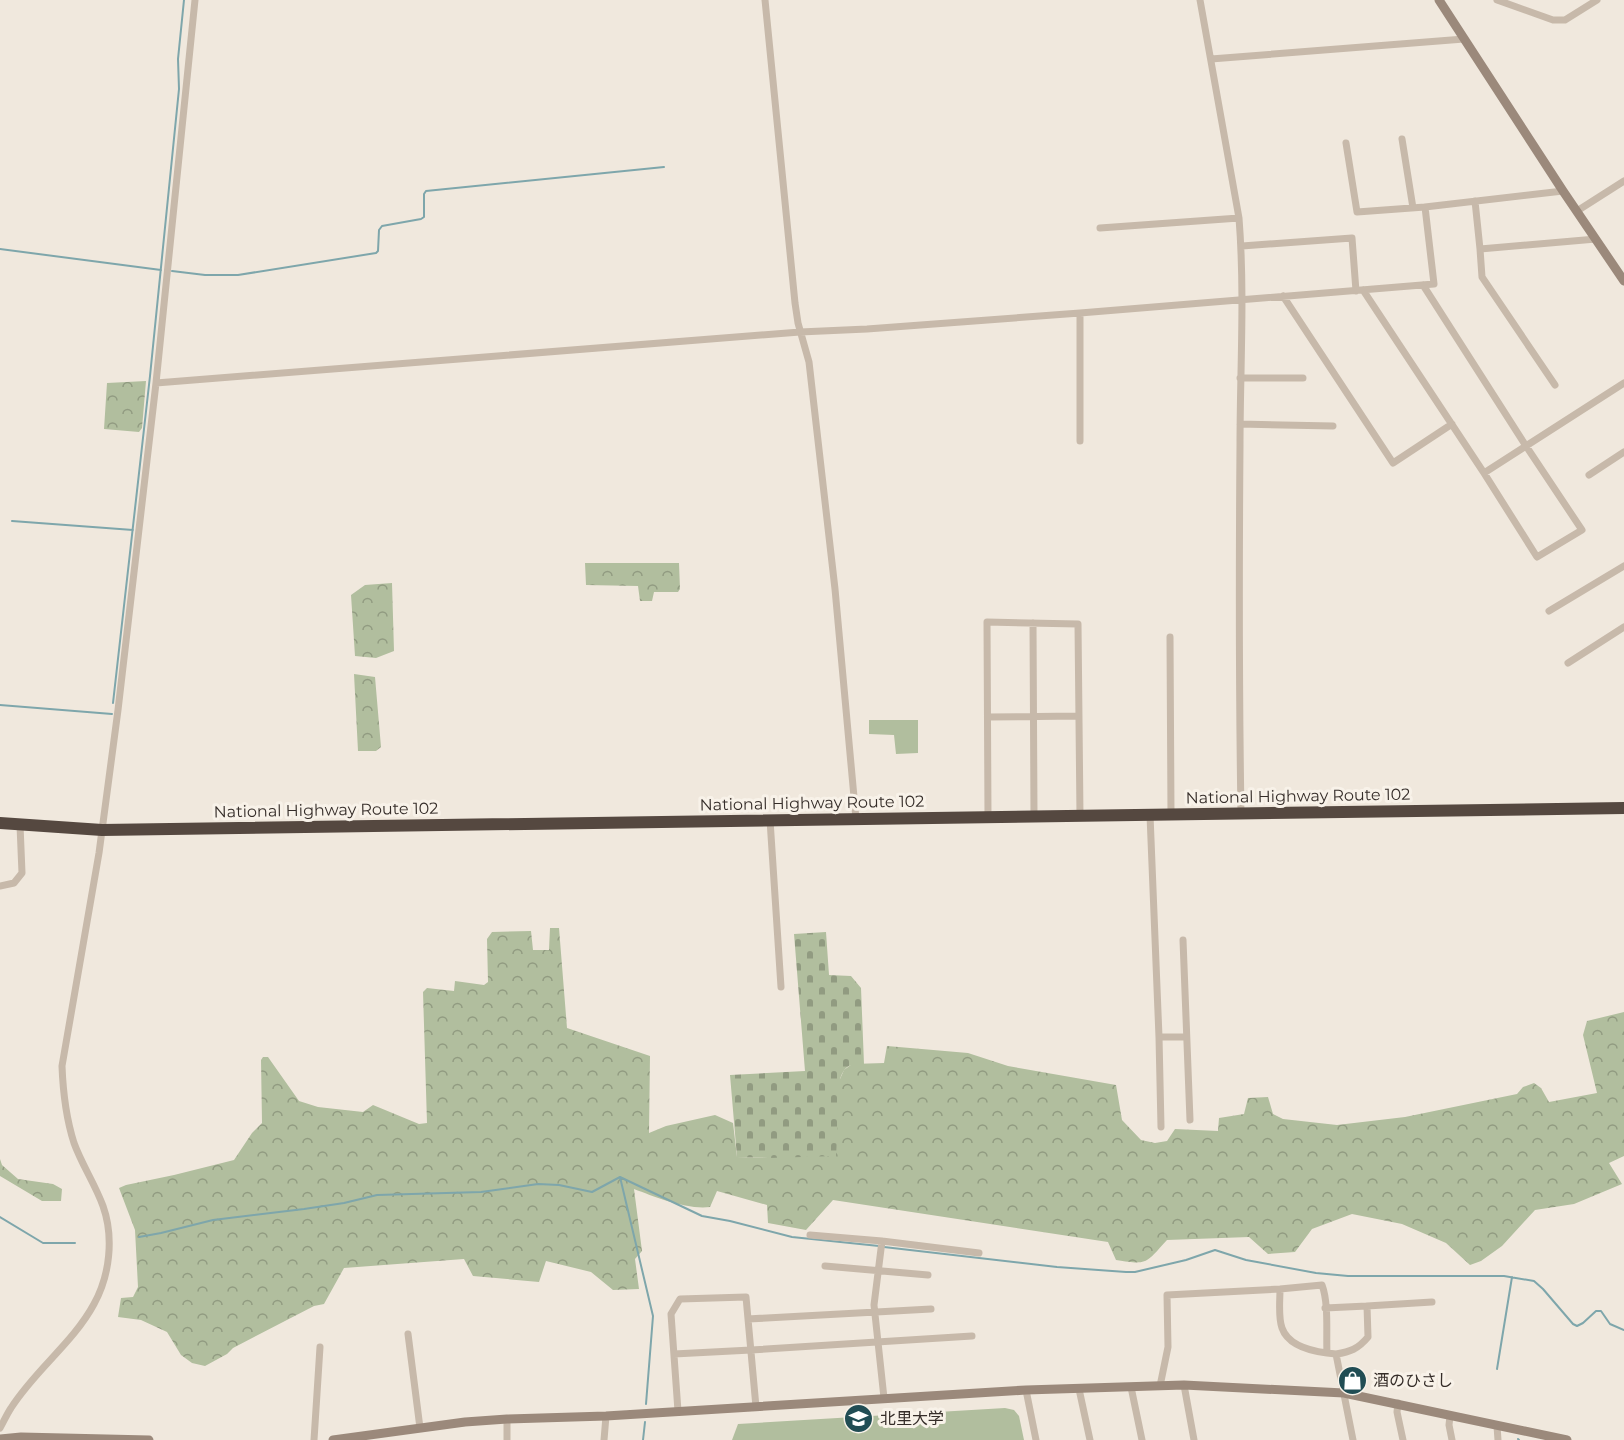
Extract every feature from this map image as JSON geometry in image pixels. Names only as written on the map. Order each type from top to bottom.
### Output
[{"type":"highway","name":"National Highway Route 102","points":[[0,823],[102,830],[1624,808]]},
{"type":"street","points":[[0,1428],[11,1407],[82,1323],[104,1282],[108,1261],[107,1228],[103,1208],[70,1128],[63,1091],[62,1066],[102,830],[120,699],[156,383],[195,0]]},
{"type":"street","points":[[765,0],[795,303],[800,332],[809,362],[834,577],[856,819]]},
{"type":"street","points":[[1200,0],[1242,246],[1241,814]]},
{"type":"street","points":[[1439,0],[1624,281]]},
{"type":"street","points":[[1497,0],[1559,21],[1565,20],[1598,0]]},
{"type":"street","points":[[1211,59],[1464,39]]},
{"type":"street","points":[[1402,139],[1413,207]]},
{"type":"street","points":[[1346,143],[1357,212],[1425,207],[1563,191]]},
{"type":"street","points":[[1577,211],[1624,181]]},
{"type":"street","points":[[1475,201],[1482,277],[1555,385]]},
{"type":"street","points":[[156,383],[1434,284],[1425,207]]},
{"type":"street","points":[[1100,228],[1239,218]]},
{"type":"street","points":[[1242,246],[1352,238],[1359,291],[1452,424],[1537,557],[1582,530],[1423,285]]},
{"type":"street","points":[[1480,249],[1596,239]]},
{"type":"street","points":[[1283,296],[1393,463],[1452,424]]},
{"type":"street","points":[[1080,313],[1080,441]]},
{"type":"street","points":[[1240,378],[1303,378]]},
{"type":"street","points":[[1484,473],[1624,383]]},
{"type":"street","points":[[1240,424],[1333,426]]},
{"type":"street","points":[[1589,475],[1624,452]]},
{"type":"street","points":[[1549,611],[1624,566]]},
{"type":"street","points":[[988,817],[987,622],[1078,624],[1080,816]]},
{"type":"street","points":[[1033,623],[1034,816]]},
{"type":"street","points":[[1568,663],[1624,627]]},
{"type":"street","points":[[1170,637],[1171,814]]},
{"type":"street","points":[[988,717],[1078,716]]},
{"type":"street","points":[[1150,815],[1160,1037],[1161,1127]]},
{"type":"street","points":[[770,820],[781,987]]},
{"type":"street","points":[[0,886],[14,883],[22,873],[20,825]]},
{"type":"street","points":[[1183,940],[1190,1120]]},
{"type":"street","points":[[1160,1037],[1186,1037]]},
{"type":"street","points":[[810,1235],[882,1245],[979,1252]]},
{"type":"street","points":[[882,1245],[874,1305],[884,1398]]},
{"type":"street","points":[[825,1266],[928,1275]]},
{"type":"street","points":[[1160,1386],[1168,1347],[1167,1295],[1322,1286],[1327,1353]]},
{"type":"street","points":[[1280,1289],[1283,1332],[1301,1347],[1314,1352],[1336,1354],[1359,1347],[1368,1337],[1366,1306]]},
{"type":"street","points":[[678,1411],[671,1314],[680,1299],[746,1297],[756,1407]]},
{"type":"street","points":[[1325,1308],[1432,1302]]},
{"type":"street","points":[[748,1319],[931,1310]]},
{"type":"street","points":[[408,1334],[420,1428]]},
{"type":"street","points":[[674,1354],[972,1336]]},
{"type":"street","points":[[314,1440],[320,1347]]},
{"type":"street","points":[[1336,1354],[1353,1440]]},
{"type":"street","points":[[1184,1385],[1194,1440]]},
{"type":"street","points":[[333,1440],[507,1419],[606,1416],[1026,1390],[1184,1385],[1344,1393],[1398,1403],[1544,1438],[1567,1440]]},
{"type":"street","points":[[1131,1387],[1142,1440]]},
{"type":"street","points":[[1079,1389],[1090,1440]]},
{"type":"street","points":[[1026,1390],[1036,1440]]},
{"type":"street","points":[[1398,1403],[1397,1412],[1403,1440]]},
{"type":"street","points":[[604,1440],[606,1416]]},
{"type":"street","points":[[1450,1416],[1452,1440]]},
{"type":"street","points":[[507,1419],[507,1440]]},
{"type":"street","points":[[1497,1426],[1498,1440]]},
{"type":"street","points":[[0,1439],[21,1437],[149,1440]]},
{"type":"green space","points":[[146,381],[142,428],[139,432],[104,429],[107,383]]},
{"type":"green space","points":[[585,563],[679,563],[680,589],[678,592],[654,592],[652,601],[640,601],[638,586],[586,585]]},
{"type":"green space","points":[[392,583],[394,651],[376,658],[355,656],[351,595],[365,585]]},
{"type":"green space","points":[[354,674],[375,677],[381,747],[376,751],[358,751]]},
{"type":"green space","points":[[869,720],[918,720],[918,753],[896,754],[894,735],[869,734]]},
{"type":"green space","points":[[550,928],[559,928],[567,1028],[650,1056],[649,1133],[666,1126],[715,1115],[733,1123],[737,1157],[768,1158],[840,1079],[844,1070],[852,1064],[884,1063],[887,1046],[968,1053],[1008,1066],[1116,1085],[1122,1120],[1141,1140],[1155,1143],[1167,1141],[1175,1129],[1218,1131],[1219,1118],[1244,1114],[1248,1098],[1268,1097],[1273,1114],[1283,1119],[1337,1125],[1405,1117],[1517,1094],[1523,1087],[1534,1083],[1541,1088],[1549,1102],[1597,1093],[1583,1035],[1587,1021],[1624,1012],[1624,1156],[1609,1163],[1622,1184],[1574,1204],[1535,1210],[1502,1246],[1481,1261],[1470,1265],[1446,1243],[1402,1224],[1352,1214],[1312,1229],[1295,1252],[1268,1254],[1249,1237],[1167,1240],[1150,1258],[1134,1262],[1116,1260],[1108,1242],[833,1200],[806,1230],[768,1223],[767,1205],[717,1191],[710,1207],[691,1207],[634,1189],[642,1251],[635,1259],[639,1289],[613,1290],[591,1272],[546,1261],[539,1282],[473,1276],[464,1259],[344,1268],[324,1304],[314,1306],[233,1348],[227,1354],[205,1366],[192,1363],[181,1355],[167,1332],[141,1320],[118,1317],[121,1298],[133,1297],[138,1287],[135,1230],[119,1188],[234,1160],[252,1133],[262,1123],[261,1060],[263,1057],[268,1057],[299,1101],[318,1107],[363,1112],[373,1105],[419,1124],[427,1123],[423,992],[427,988],[454,991],[455,981],[484,985],[488,982],[487,939],[492,932],[531,931],[533,950],[549,950]]},
{"type":"green space","points":[[826,932],[829,975],[851,976],[861,988],[864,1064],[849,1066],[840,1079],[836,1156],[737,1157],[730,1075],[805,1071],[794,934]]},
{"type":"green space","points":[[0,1159],[2,1165],[18,1179],[53,1184],[62,1189],[61,1201],[42,1201],[0,1176]]},
{"type":"green space","points":[[1005,1408],[1014,1410],[1019,1416],[1024,1440],[732,1440],[738,1424]]},
{"type":"waterway","points":[[113,703],[150,376],[179,89],[178,59],[184,0]]},
{"type":"waterway","points":[[172,271],[205,275],[238,275],[376,253],[379,230],[382,226],[424,217],[426,191],[664,167]]},
{"type":"waterway","points":[[0,249],[161,270]]},
{"type":"waterway","points":[[12,521],[133,530]]},
{"type":"waterway","points":[[0,705],[112,714]]},
{"type":"waterway","points":[[620,1177],[653,1316],[646,1404]]},
{"type":"waterway","points":[[139,1237],[213,1220],[344,1203],[377,1195],[481,1192],[538,1184],[559,1185],[592,1192],[620,1177],[702,1216],[792,1237],[879,1246]]},
{"type":"waterway","points":[[0,1217],[43,1243],[75,1243]]},
{"type":"waterway","points":[[884,1247],[1057,1267],[1126,1272],[1186,1260],[1215,1250],[1246,1260],[1316,1273],[1348,1276],[1504,1276],[1534,1281],[1577,1326],[1596,1311],[1601,1311],[1610,1324],[1624,1330]]},
{"type":"waterway","points":[[1497,1369],[1512,1277]]},
{"type":"waterway","points":[[643,1440],[645,1422]]},
{"type":"place","name":"酒のひさし","points":[[1352,1380]]},
{"type":"place","name":"北里大学","points":[[859,1418]]}]
